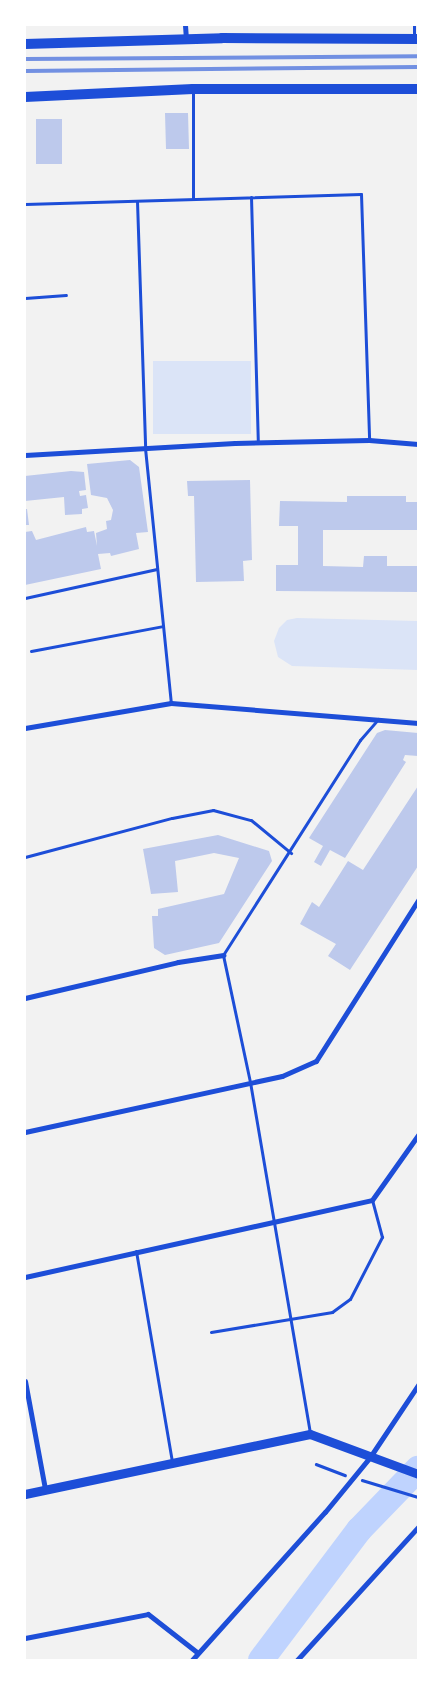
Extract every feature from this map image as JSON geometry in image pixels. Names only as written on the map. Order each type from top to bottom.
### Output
[{"type":"main road","points":[[25,44],[186,40],[416,39]]},
{"type":"main road","points":[[25,97],[193,90],[418,89]]},
{"type":"street","points":[[185,25],[186,40]]},
{"type":"street","points":[[25,455],[258,443],[369,440],[418,444]]},
{"type":"street","points":[[25,728],[171,703],[418,723]]},
{"type":"street","points":[[25,1132],[282,1076],[316,1061],[418,900]]},
{"type":"street","points":[[25,998],[178,962],[223,955]]},
{"type":"street","points":[[25,1278],[272,1220],[372,1200],[418,1135]]},
{"type":"street","points":[[25,1381],[45,1489]]},
{"type":"street","points":[[192,1660],[370,1457],[418,1385]]},
{"type":"street","points":[[25,1494],[173,1465],[310,1434],[418,1474]]},
{"type":"street","points":[[297,1660],[418,1527]]},
{"type":"street","points":[[25,1638],[148,1614],[198,1653]]},
{"type":"lane","points":[[414,25],[416,39]]},
{"type":"lane","points":[[193,90],[193,199]]},
{"type":"lane","points":[[25,204],[361,194],[369,440]]},
{"type":"lane","points":[[251,197],[258,443]]},
{"type":"lane","points":[[137,201],[145,448],[171,703]]},
{"type":"lane","points":[[25,298],[66,295]]},
{"type":"lane","points":[[25,598],[157,569]]},
{"type":"lane","points":[[31,651],[163,626]]},
{"type":"lane","points":[[310,1434],[288,1318],[250,1082],[223,955],[290,853],[360,740],[378,719]]},
{"type":"lane","points":[[25,857],[213,810],[251,820],[290,853]]},
{"type":"lane","points":[[211,1332],[332,1312],[350,1298],[382,1237],[372,1200]]},
{"type":"lane","points":[[136,1252],[173,1465]]},
{"type":"path","points":[[316,1464],[342,1474],[418,1497]]},
{"type":"shaded area","points":[[153,361],[251,361],[251,434],[153,434]]},
{"type":"shaded area","points":[[297,618],[418,621],[418,670],[292,666],[278,657],[274,641],[279,628],[287,620]]},
{"type":"building","points":[[165,113],[188,113],[189,149],[166,149]]},
{"type":"building","points":[[36,119],[62,119],[62,164],[36,164]]},
{"type":"building","points":[[130,460],[139,467],[148,532],[136,533],[139,549],[111,556],[110,553],[98,554],[101,569],[25,585],[25,532],[32,531],[36,540],[86,527],[87,532],[94,531],[97,546],[96,533],[107,529],[106,521],[111,520],[113,510],[107,498],[91,495],[87,464]]},
{"type":"building","points":[[71,471],[84,472],[86,490],[79,491],[80,496],[86,495],[88,508],[82,509],[82,514],[65,515],[64,497],[25,501],[25,476]]},
{"type":"building","points":[[250,480],[252,560],[243,561],[244,581],[196,582],[194,496],[188,496],[187,481]]},
{"type":"building","points":[[347,496],[406,496],[406,502],[418,502],[418,530],[323,530],[323,566],[363,567],[364,556],[387,556],[387,566],[418,566],[418,592],[276,591],[276,565],[298,565],[298,526],[279,526],[280,501],[347,502]]},
{"type":"building","points":[[25,509],[27,509],[29,525],[25,525]]},
{"type":"building","points":[[385,730],[418,733],[418,756],[405,755],[403,760],[406,762],[345,858],[330,850],[321,866],[314,862],[323,846],[309,838],[377,733]]},
{"type":"building","points":[[418,786],[418,866],[350,970],[328,956],[336,944],[300,924],[312,902],[319,907],[348,861],[363,870]]},
{"type":"building","points":[[218,835],[269,851],[272,861],[219,943],[165,955],[154,948],[152,916],[158,916],[158,909],[224,894],[239,858],[214,853],[175,861],[178,892],[151,894],[143,849]]},
{"type":"waterway","points":[[261,1660],[359,1530],[418,1469]]},
{"type":"railway","points":[[25,59],[418,56]]},
{"type":"railway","points":[[25,71],[418,67]]}]
